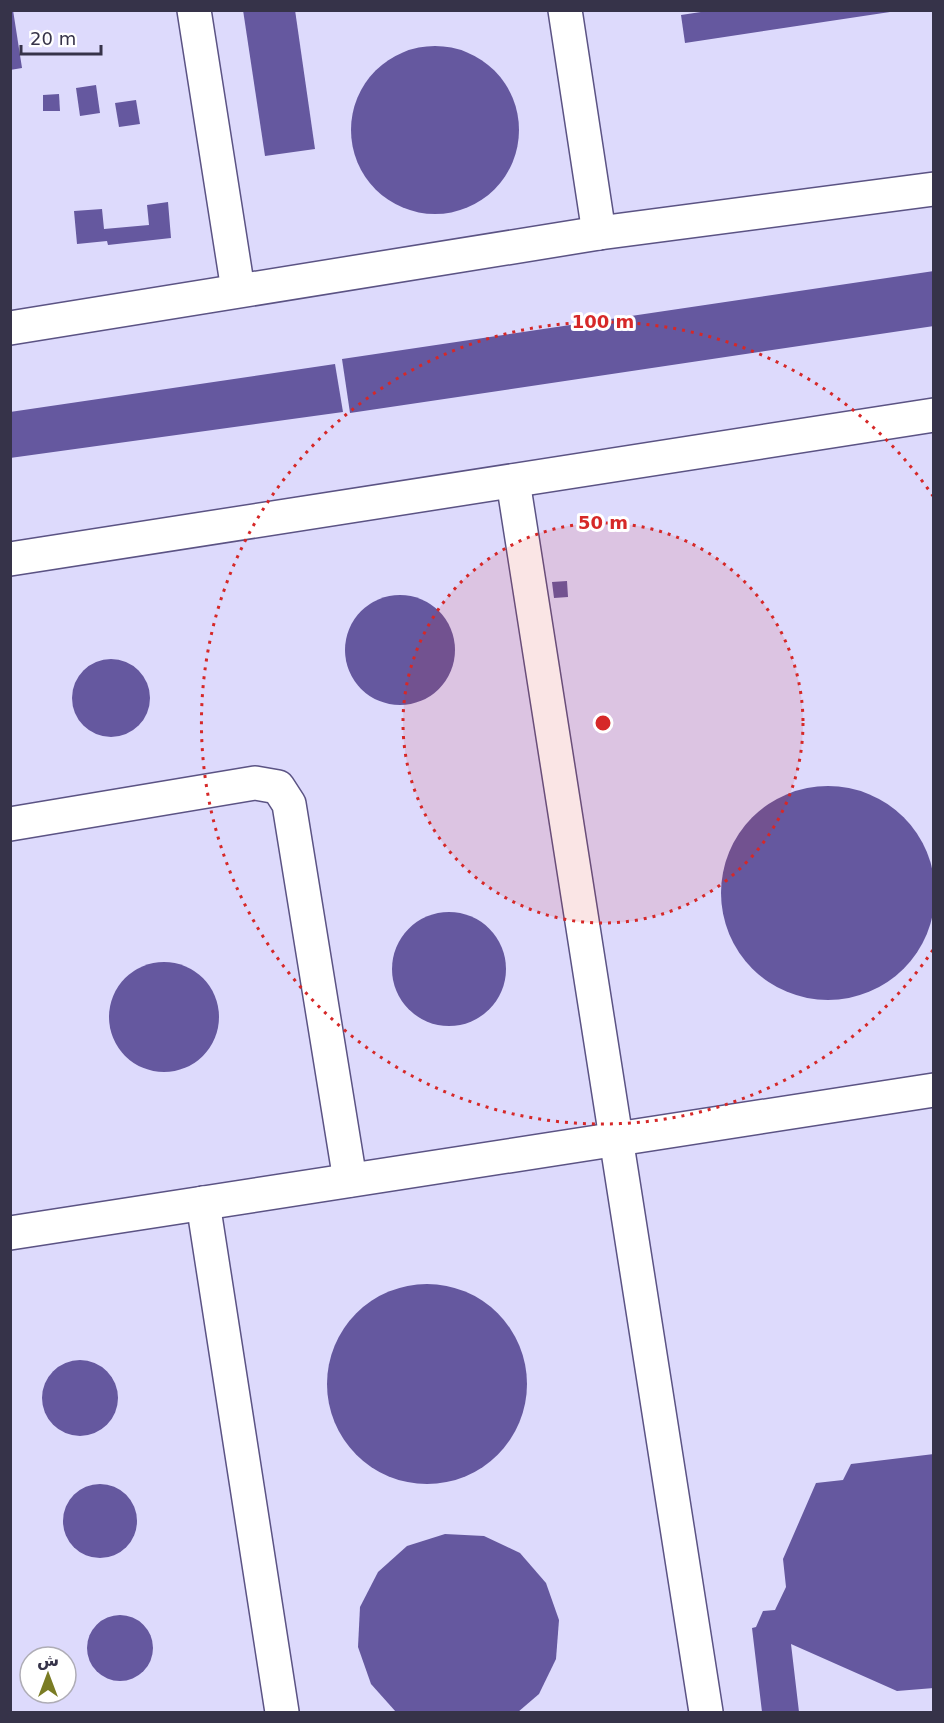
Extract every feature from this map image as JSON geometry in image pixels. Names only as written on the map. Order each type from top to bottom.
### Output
[{"type":"lane","points":[[194,10],[238,290]]},
{"type":"lane","points":[[565,10],[599,233]]},
{"type":"lane","points":[[10,328],[599,233],[933,189]]},
{"type":"lane","points":[[10,559],[933,415]]},
{"type":"lane","points":[[513,481],[706,1713]]},
{"type":"lane","points":[[10,824],[255,783],[278,787],[289,804],[350,1180]]},
{"type":"lane","points":[[10,1233],[933,1090]]},
{"type":"lane","points":[[204,1203],[282,1713]]},
{"type":"building","points":[[10,10],[13,10],[22,68],[10,70]]},
{"type":"building","points":[[243,10],[295,10],[315,149],[265,156]]},
{"type":"building","points":[[714,10],[889,10],[890,12],[685,43],[681,15]]},
{"type":"building","points":[[435,46],[467,53],[482,60],[494,71],[505,83],[512,98],[519,130],[512,162],[505,177],[494,189],[482,200],[467,207],[435,214],[403,207],[388,200],[376,189],[365,177],[358,162],[351,130],[358,98],[365,83],[376,71],[388,60],[403,53]]},
{"type":"building","points":[[96,85],[100,113],[80,116],[76,88]]},
{"type":"building","points":[[59,94],[60,111],[43,111],[43,95]]},
{"type":"building","points":[[136,100],[140,124],[119,127],[115,103]]},
{"type":"building","points":[[168,202],[171,238],[108,245],[107,241],[77,244],[74,211],[102,209],[104,229],[149,225],[147,205]]},
{"type":"building","points":[[934,271],[934,326],[350,413],[342,359]]},
{"type":"building","points":[[335,364],[343,412],[10,458],[10,412]]},
{"type":"building","points":[[567,581],[568,597],[554,598],[552,582]]},
{"type":"building","points":[[400,595],[421,599],[439,611],[451,629],[455,650],[451,671],[439,689],[421,701],[400,705],[379,701],[361,689],[349,671],[345,650],[349,629],[361,611],[379,599]]},
{"type":"building","points":[[111,659],[126,662],[139,670],[147,683],[150,698],[147,713],[139,726],[126,734],[111,737],[96,734],[83,726],[75,713],[72,698],[75,683],[83,670],[96,662]]},
{"type":"building","points":[[817,786],[839,786],[859,790],[879,798],[904,817],[923,842],[931,862],[935,893],[931,924],[923,944],[904,969],[879,988],[859,996],[839,1000],[817,1000],[797,996],[777,988],[745,961],[733,944],[725,924],[721,904],[721,882],[725,862],[733,842],[760,810],[777,798],[797,790]]},
{"type":"building","points":[[449,912],[471,916],[481,921],[497,937],[502,947],[506,969],[502,991],[497,1001],[481,1017],[471,1022],[449,1026],[427,1022],[417,1017],[401,1001],[396,991],[392,969],[396,947],[401,937],[417,921],[427,916]]},
{"type":"building","points":[[164,962],[185,966],[203,978],[215,996],[219,1017],[215,1038],[203,1056],[185,1068],[164,1072],[143,1068],[125,1056],[113,1038],[109,1017],[113,996],[125,978],[143,966]]},
{"type":"building","points":[[427,1284],[446,1286],[474,1296],[504,1321],[519,1346],[525,1365],[527,1384],[525,1403],[515,1431],[490,1461],[465,1476],[446,1482],[427,1484],[408,1482],[380,1472],[350,1447],[335,1422],[329,1403],[327,1384],[329,1365],[339,1337],[364,1307],[389,1292],[408,1286]]},
{"type":"building","points":[[80,1360],[95,1363],[107,1371],[115,1383],[118,1398],[115,1413],[107,1425],[95,1433],[80,1436],[65,1433],[53,1425],[45,1413],[42,1398],[45,1383],[53,1371],[65,1363]]},
{"type":"building","points":[[934,1454],[934,1688],[897,1691],[791,1644],[799,1712],[762,1712],[752,1628],[756,1627],[763,1611],[775,1610],[786,1587],[783,1559],[816,1483],[843,1480],[851,1464]]},
{"type":"building","points":[[100,1484],[114,1487],[126,1495],[134,1507],[137,1521],[134,1535],[126,1547],[114,1555],[100,1558],[86,1555],[74,1547],[66,1535],[63,1521],[66,1507],[74,1495],[86,1487]]},
{"type":"building","points":[[445,1534],[484,1536],[520,1553],[546,1583],[559,1620],[556,1659],[539,1694],[518,1712],[396,1712],[371,1684],[358,1647],[360,1607],[378,1572],[407,1546]]},
{"type":"building","points":[[113,1615],[127,1615],[139,1620],[148,1629],[153,1648],[151,1661],[144,1672],[127,1681],[113,1681],[101,1676],[92,1667],[87,1655],[87,1641],[92,1629],[101,1620]]}]
